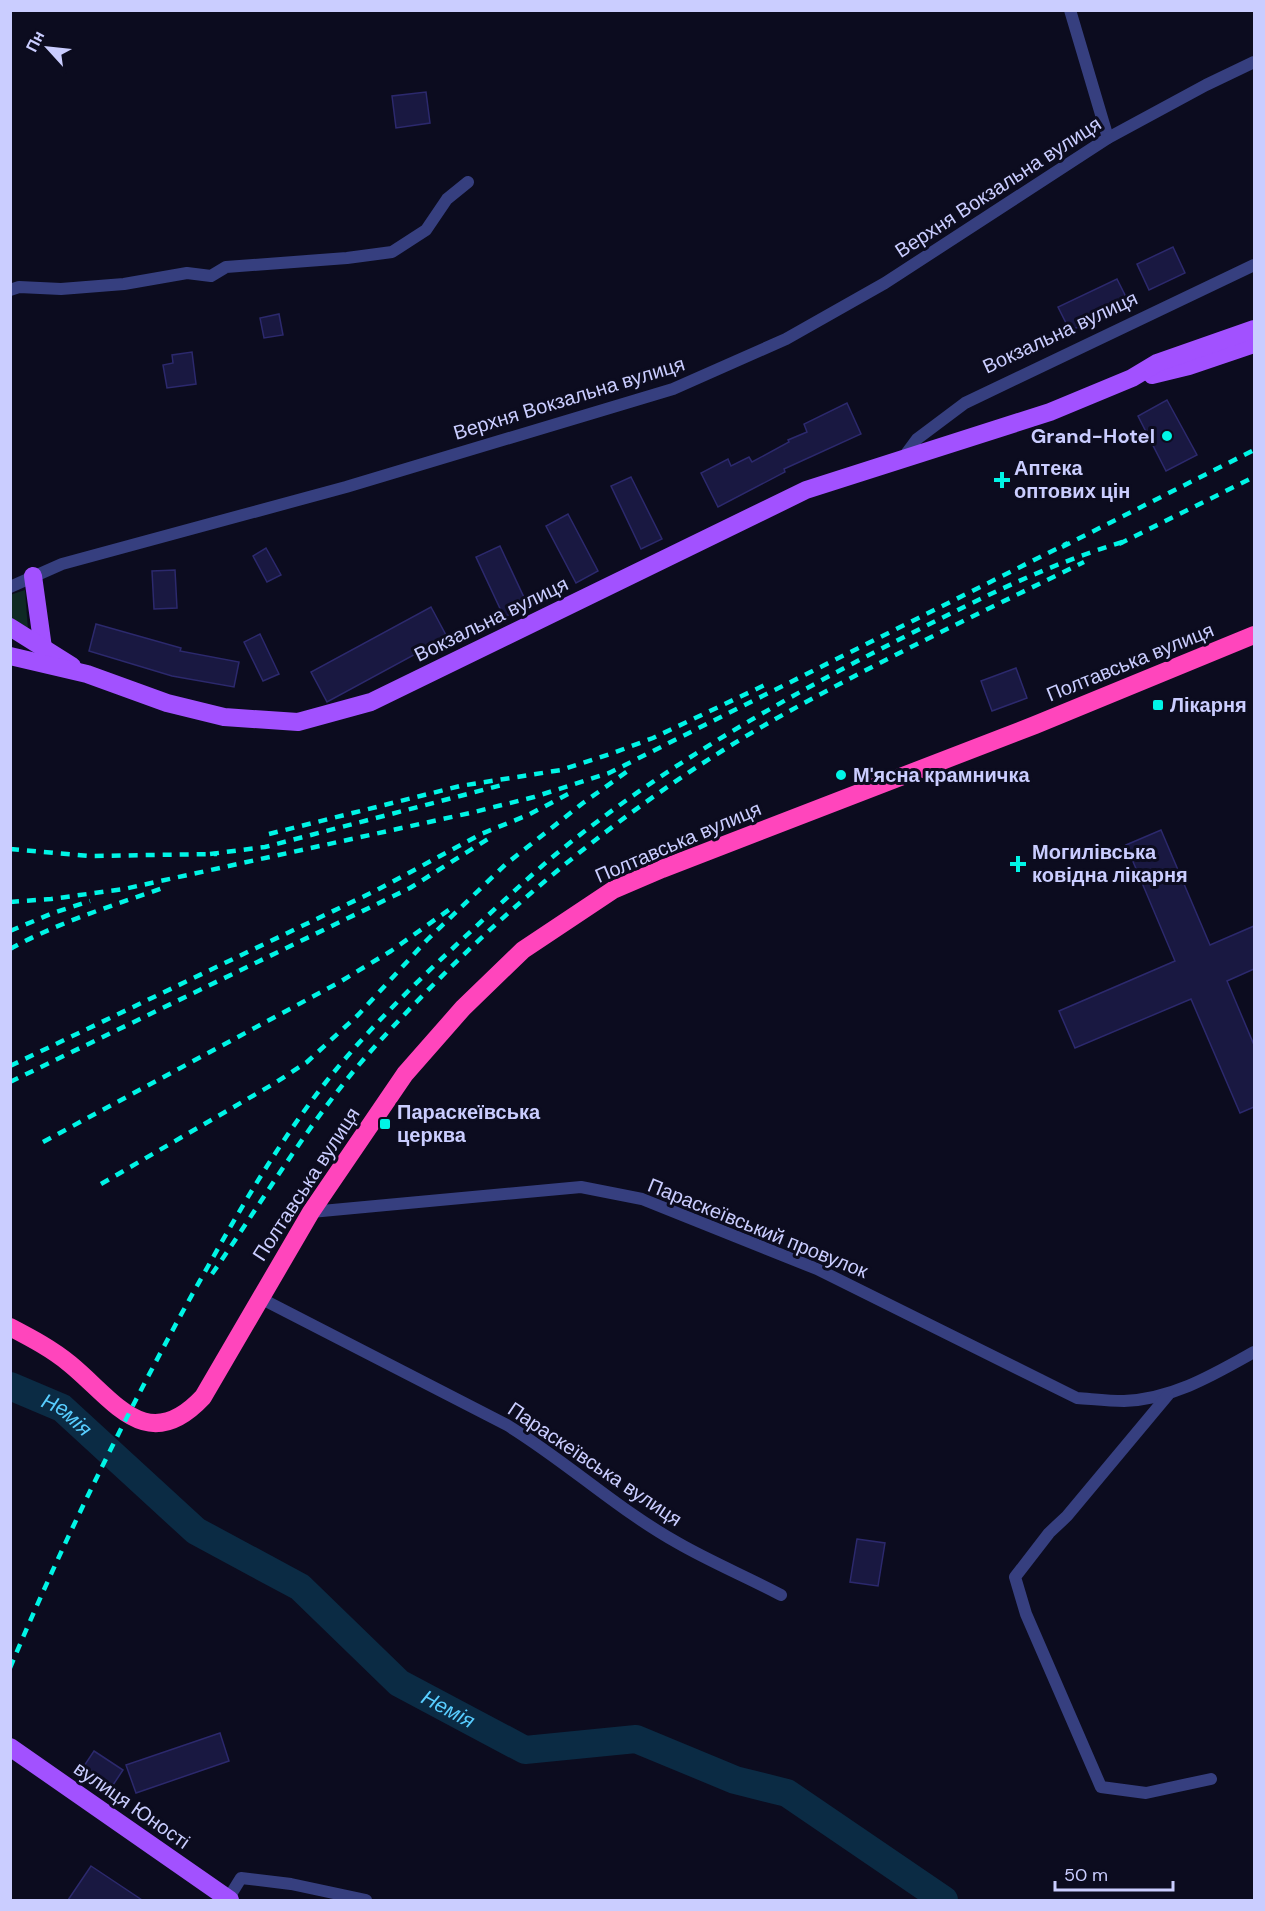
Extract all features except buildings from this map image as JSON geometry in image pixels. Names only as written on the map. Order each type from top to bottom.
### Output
[{"type":"highway","name":"Полтавська вулиця","points":[[10,1327],[69,1363],[134,1418],[162,1423],[179,1418],[191,1410],[203,1397],[311,1212],[405,1074],[464,1008],[523,951],[613,890],[1035,725],[1254,635]]},
{"type":"main road","name":"Вокзальна вулиця","points":[[10,656],[87,674],[167,703],[224,717],[298,723],[371,702],[806,490],[900,462],[1050,412],[1132,378],[1157,363],[1254,329]]},
{"type":"main road","name":"Вокзальна вулиця","points":[[1132,378],[1161,374],[1254,344]]},
{"type":"main road","points":[[33,576],[43,648]]},
{"type":"main road","name":"Вокзальна вулиця","points":[[10,627],[87,674]]},
{"type":"main road","name":"вулиця Юності","points":[[10,1747],[230,1900]]},
{"type":"street","points":[[1070,10],[1108,138]]},
{"type":"street","name":"Верхня Вокзальна вулиця","points":[[10,587],[62,564],[346,487],[673,389],[786,339],[885,283],[1108,138],[1254,62]]},
{"type":"street","points":[[13,287],[61,290],[124,284],[187,273],[210,276],[226,267],[348,258],[392,252],[426,230],[447,199],[468,182]]},
{"type":"street","name":"Вокзальна вулиця","points":[[900,462],[917,439],[965,403],[1254,265]]},
{"type":"street","name":"Параскеївський провулок","points":[[311,1212],[581,1186],[642,1199],[817,1269],[1077,1398],[1124,1401],[1168,1395]]},
{"type":"street","name":"Параскеївська вулиця","points":[[260,1298],[507,1425],[543,1447],[592,1486],[677,1543],[781,1595]]},
{"type":"street","points":[[1211,1779],[1146,1793],[1101,1788],[1026,1614],[1015,1577],[1049,1533],[1067,1516],[1168,1395],[1210,1377],[1254,1352]]},
{"type":"street","name":"вулиця Юності","points":[[230,1900],[241,1878],[291,1884],[366,1900]]},
{"type":"green space","points":[[25,590],[28,630],[11,618],[10,595]]},
{"type":"waterway","name":"Немія","points":[[10,1386],[62,1408],[196,1531],[300,1587],[399,1683],[525,1750],[636,1739],[735,1780],[787,1793],[944,1900]]},
{"type":"railway","points":[[1062,547],[1254,450]]},
{"type":"railway","points":[[1119,544],[1254,477]]},
{"type":"railway","points":[[10,1668],[50,1577],[114,1443],[183,1311],[266,1168],[322,1087],[368,1032],[436,964],[550,859],[591,826],[677,766],[722,737],[813,685],[960,609],[1041,571],[1126,541]]},
{"type":"railway","points":[[10,902],[124,889],[470,813],[534,797],[609,773],[1068,543]]},
{"type":"railway","points":[[212,1274],[300,1143],[357,1067],[448,970],[486,933],[566,863],[695,768],[786,713],[897,654],[1084,562]]},
{"type":"railway","points":[[269,834],[460,786],[561,770],[653,738],[769,683]]},
{"type":"railway","points":[[101,1184],[307,1062],[358,1015],[427,940],[506,864],[583,803],[632,768]]},
{"type":"railway","points":[[210,854],[265,847],[502,785]]},
{"type":"railway","points":[[10,1066],[377,890],[481,834],[528,815],[574,791]]},
{"type":"railway","points":[[10,1082],[410,888],[491,837]]},
{"type":"railway","points":[[10,849],[89,856],[217,854]]},
{"type":"railway","points":[[10,949],[67,922],[166,887]]},
{"type":"railway","points":[[10,931],[90,901]]},
{"type":"railway","points":[[43,1142],[338,983],[391,951],[450,909]]},
{"type":"place","name":"Grand-Hotel","points":[[1167,436]]},
{"type":"place","name":"Аптека оптових цін","points":[[1002,480]]},
{"type":"place","name":"Лікарня","points":[[1158,705]]},
{"type":"place","name":"М'ясна крамничка","points":[[841,775]]},
{"type":"place","name":"Могилівська ковідна лікарня","points":[[1018,864]]},
{"type":"place","name":"Параскеївська церква","points":[[385,1124]]}]
